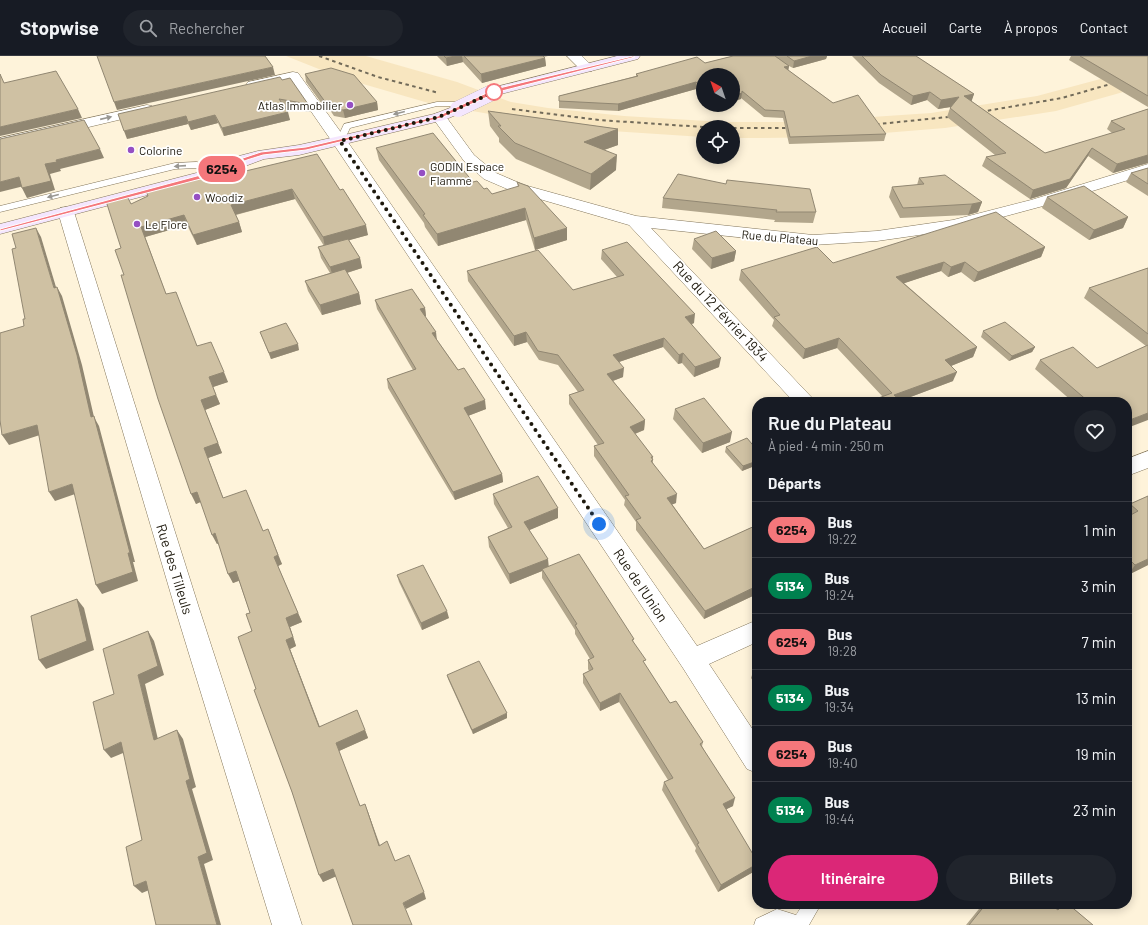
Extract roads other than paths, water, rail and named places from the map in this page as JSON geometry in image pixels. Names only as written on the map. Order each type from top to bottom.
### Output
[{"type":"main road","points":[[0,229],[218,171],[245,159],[263,154],[299,150],[340,141],[438,110],[463,106],[493,92],[633,56]]},
{"type":"street","points":[[574,56],[587,68]]},
{"type":"street","name":"Rue de l'Union","points":[[238,88],[293,76],[340,141],[692,660],[752,752]]},
{"type":"street","points":[[0,143],[160,106]]},
{"type":"street","name":"Rue du Plateau","points":[[438,110],[469,158],[490,176],[518,188],[635,221],[813,240],[877,236],[954,225],[1037,204],[1148,169]]},
{"type":"street","name":"Rue des Tilleuls","points":[[66,212],[187,608],[287,925]]},
{"type":"street","name":"Rue du 12 Février 1934","points":[[635,221],[801,397]]},
{"type":"street","points":[[1132,466],[1148,459]]},
{"type":"street","points":[[692,660],[752,633]]},
{"type":"lane","points":[[0,209],[175,166],[197,165],[218,171]]},
{"type":"lane","points":[[762,925],[777,917],[799,925],[810,909]]},
{"type":"railway","points":[[319,56],[378,77],[439,93]]},
{"type":"railway","points":[[974,113],[1062,98],[1121,81]]},
{"type":"railway","points":[[512,109],[599,120],[696,127]]},
{"type":"railway","points":[[869,125],[958,116]]},
{"type":"railway","points":[[740,128],[797,128]]},
{"type":"place","name":"Atlas Immobilier","points":[[350,105]]},
{"type":"place","name":"Colorine","points":[[131,150]]},
{"type":"place","name":"GODIN Espace Flamme","points":[[422,173]]},
{"type":"place","name":"Woodiz","points":[[197,197]]},
{"type":"place","name":"Le Flore","points":[[137,224]]}]
